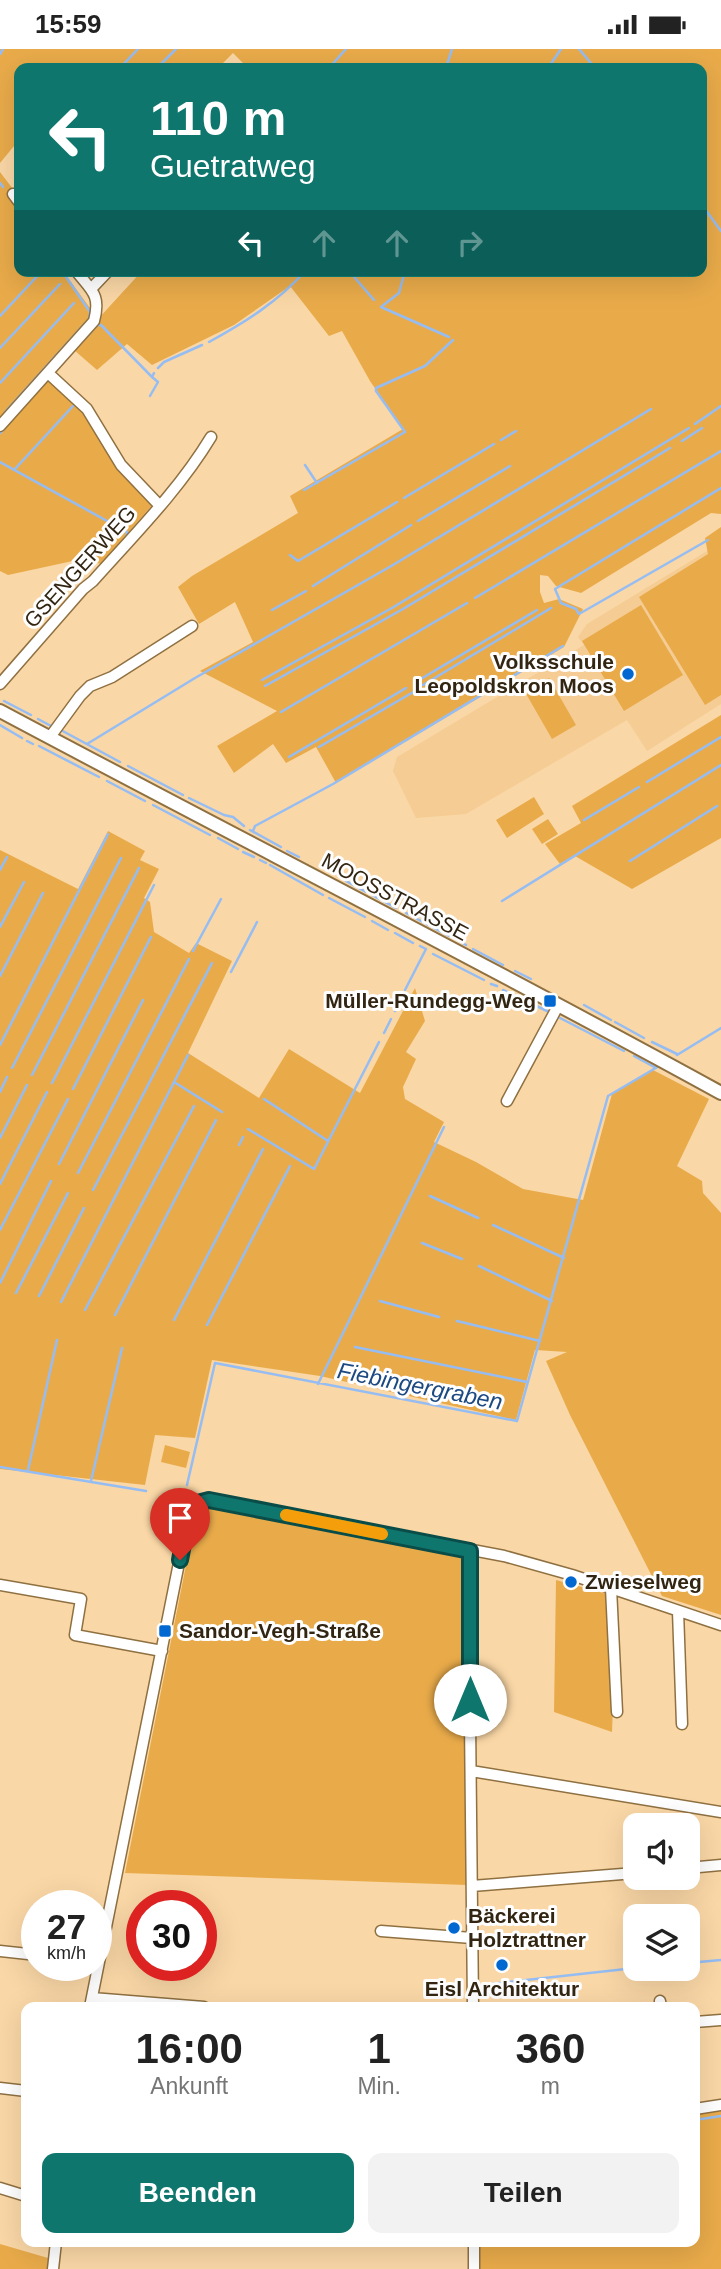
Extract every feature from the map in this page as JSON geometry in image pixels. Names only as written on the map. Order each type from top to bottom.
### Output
[{"type":"street","points":[[0,426],[94,321],[97,298],[81,277]]},
{"type":"street","points":[[91,289],[102,277]]},
{"type":"street","name":"GSENGERWEG","points":[[48,373],[88,409],[121,465],[160,506]]},
{"type":"street","name":"GSENGERWEG","points":[[0,684],[160,506],[197,460],[211,437]]},
{"type":"street","points":[[50,737],[90,686],[112,677],[192,627]]},
{"type":"street","name":"MOOSSTRASSE","points":[[0,711],[721,1093]]},
{"type":"street","points":[[507,1101],[558,1006]]},
{"type":"street","points":[[112,1895],[189,1513],[194,1504],[209,1500],[519,1560],[721,1625]]},
{"type":"street","points":[[470,1551],[473,2002]]},
{"type":"street","points":[[0,1585],[81,1599],[75,1635],[162,1651]]},
{"type":"street","points":[[611,1588],[617,1712]]},
{"type":"street","points":[[678,1611],[682,1724]]},
{"type":"street","points":[[471,1771],[721,1812]]},
{"type":"street","points":[[700,1867],[721,1865]]},
{"type":"street","points":[[472,1886],[623,1874]]},
{"type":"street","points":[[381,1931],[472,1938]]},
{"type":"street","points":[[0,1951],[21,1953]]},
{"type":"street","points":[[91,2002],[95,1981]]},
{"type":"street","points":[[700,2022],[721,2020]]},
{"type":"street","points":[[0,2088],[21,2090]]},
{"type":"street","points":[[700,2108],[721,2105]]},
{"type":"street","points":[[0,2188],[21,2194]]},
{"type":"street","points":[[53,2269],[56,2247]]},
{"type":"street","points":[[474,2247],[474,2269]]},
{"type":"shaded area","points":[[0,49],[721,49],[721,514],[711,513],[581,593],[556,586],[548,576],[540,575],[540,592],[544,603],[559,599],[583,609],[564,647],[336,783],[316,747],[286,763],[273,744],[234,773],[217,746],[277,711],[200,671],[253,642],[235,602],[199,624],[178,587],[298,513],[290,496],[403,429],[370,381],[342,331],[329,336],[290,286],[234,325],[152,365],[127,344],[97,370],[66,343],[43,368],[86,415],[154,503],[101,564],[82,559],[8,575],[0,571],[0,172],[14,190],[14,277],[67,277],[98,319],[136,277],[707,277],[707,63],[243,63],[233,53],[223,63],[14,63],[14,146],[0,163]]},
{"type":"shaded area","points":[[721,527],[721,695],[705,705],[639,597],[708,554],[705,538]]},
{"type":"shaded area","name":"Volksschule Leopoldskron Moos","points":[[712,548],[721,564],[721,704],[647,751],[627,720],[466,814],[416,818],[393,771],[397,757],[584,645],[578,637],[587,624]]},
{"type":"shaded area","points":[[641,605],[683,675],[624,711],[582,641]]},
{"type":"shaded area","points":[[549,678],[576,725],[552,739],[525,692]]},
{"type":"shaded area","points":[[721,715],[721,838],[632,889],[575,856],[560,864],[545,844],[581,823],[572,806]]},
{"type":"shaded area","points":[[534,797],[544,814],[507,838],[496,820]]},
{"type":"shaded area","points":[[548,819],[558,834],[542,844],[532,829]]},
{"type":"shaded area","points":[[108,831],[145,851],[140,860],[159,869],[144,898],[150,902],[154,932],[189,953],[196,943],[232,961],[188,1053],[259,1098],[289,1049],[360,1093],[415,988],[425,1021],[406,1052],[416,1059],[403,1087],[405,1099],[444,1122],[434,1142],[523,1189],[583,1200],[612,1094],[653,1070],[709,1099],[677,1166],[702,1181],[703,1193],[721,1213],[721,1615],[662,1596],[570,1415],[546,1361],[567,1352],[535,1350],[516,1420],[320,1376],[212,1360],[195,1438],[155,1435],[145,1485],[0,1469],[0,850],[78,889]]},
{"type":"shaded area","points":[[165,1445],[190,1452],[186,1468],[161,1462]]},
{"type":"shaded area","points":[[216,1506],[465,1557],[467,1885],[125,1873],[192,1535],[207,1509]]},
{"type":"shaded area","points":[[556,1580],[607,1594],[612,1732],[554,1712]]},
{"type":"shaded area","points":[[721,2111],[721,2269],[479,2269],[479,2247],[700,2247],[700,2114]]},
{"type":"shaded area","points":[[0,2244],[48,2258],[47,2269],[0,2269]]},
{"type":"waterway","points":[[0,54],[3,49]]},
{"type":"waterway","points":[[125,63],[138,49]]},
{"type":"waterway","points":[[162,63],[176,49]]},
{"type":"waterway","points":[[333,63],[346,49]]},
{"type":"waterway","points":[[448,63],[452,49]]},
{"type":"waterway","points":[[551,63],[561,49]]},
{"type":"waterway","points":[[579,49],[591,63]]},
{"type":"waterway","points":[[0,183],[3,187]]},
{"type":"waterway","points":[[707,212],[721,231]]},
{"type":"waterway","points":[[0,316],[36,277]]},
{"type":"waterway","points":[[66,277],[90,312],[89,317]]},
{"type":"waterway","points":[[209,342],[260,311],[299,277]]},
{"type":"waterway","points":[[354,277],[374,300]]},
{"type":"waterway","points":[[403,277],[399,293],[381,307],[449,337]]},
{"type":"waterway","points":[[0,348],[60,284]]},
{"type":"waterway","points":[[0,383],[74,303]]},
{"type":"waterway","points":[[5,412],[86,322]]},
{"type":"waterway","points":[[85,339],[97,325],[101,325],[152,377],[154,373]]},
{"type":"waterway","points":[[304,490],[405,432],[376,388],[425,366],[453,340]]},
{"type":"waterway","points":[[158,368],[164,362],[202,345]]},
{"type":"waterway","points":[[150,396],[158,382],[152,377]]},
{"type":"waterway","points":[[14,470],[73,406]]},
{"type":"waterway","points":[[695,424],[721,406]]},
{"type":"waterway","points":[[87,744],[195,678],[393,565],[651,409]]},
{"type":"waterway","points":[[0,433],[5,428]]},
{"type":"waterway","points":[[262,680],[392,608],[689,428]]},
{"type":"waterway","points":[[682,441],[702,428]]},
{"type":"waterway","points":[[501,440],[516,431]]},
{"type":"waterway","points":[[404,498],[494,444]]},
{"type":"waterway","points":[[265,686],[403,609],[670,448]]},
{"type":"waterway","points":[[475,598],[721,451]]},
{"type":"waterway","points":[[0,462],[127,532],[126,537]]},
{"type":"waterway","points":[[305,465],[317,483]]},
{"type":"waterway","points":[[418,521],[510,466]]},
{"type":"waterway","points":[[708,540],[579,614],[576,609],[561,603],[555,589],[721,488]]},
{"type":"waterway","points":[[290,555],[298,561],[397,502]]},
{"type":"waterway","points":[[313,586],[411,525]]},
{"type":"waterway","points":[[272,610],[306,591]]},
{"type":"waterway","points":[[281,712],[467,603]]},
{"type":"waterway","points":[[423,685],[551,608]]},
{"type":"waterway","points":[[414,683],[537,610]]},
{"type":"waterway","points":[[253,831],[255,826],[333,784],[563,646]]},
{"type":"waterway","points":[[289,757],[406,688]]},
{"type":"waterway","points":[[319,747],[415,691]]},
{"type":"waterway","points":[[4,701],[31,715]]},
{"type":"waterway","points":[[38,719],[53,727]]},
{"type":"waterway","points":[[0,725],[22,738]]},
{"type":"waterway","points":[[59,729],[120,762]]},
{"type":"waterway","points":[[647,782],[721,737]]},
{"type":"waterway","points":[[27,741],[33,744]]},
{"type":"waterway","points":[[39,746],[99,777]]},
{"type":"waterway","points":[[502,901],[721,765]]},
{"type":"waterway","points":[[128,766],[183,795]]},
{"type":"waterway","points":[[107,781],[145,801]]},
{"type":"waterway","points":[[584,820],[639,787]]},
{"type":"waterway","points":[[189,798],[233,817],[244,826]]},
{"type":"waterway","points":[[153,805],[210,835]]},
{"type":"waterway","points":[[630,861],[717,806]]},
{"type":"waterway","points":[[250,830],[281,847]]},
{"type":"waterway","points":[[0,1045],[108,834]]},
{"type":"waterway","points":[[218,838],[238,849]]},
{"type":"waterway","points":[[287,851],[299,857]]},
{"type":"waterway","points":[[243,852],[254,857]]},
{"type":"waterway","points":[[0,870],[7,857]]},
{"type":"waterway","points":[[12,1068],[121,858]]},
{"type":"waterway","points":[[260,860],[266,863]]},
{"type":"waterway","points":[[270,865],[323,895]]},
{"type":"waterway","points":[[32,1075],[139,868]]},
{"type":"waterway","points":[[346,881],[366,892]]},
{"type":"waterway","points":[[0,927],[24,882]]},
{"type":"waterway","points":[[52,1083],[154,885]]},
{"type":"waterway","points":[[0,976],[43,893]]},
{"type":"waterway","points":[[372,895],[396,908]]},
{"type":"waterway","points":[[329,898],[365,917]]},
{"type":"waterway","points":[[193,951],[221,899]]},
{"type":"waterway","points":[[406,913],[449,936]]},
{"type":"waterway","points":[[372,921],[388,930]]},
{"type":"waterway","points":[[231,972],[257,922]]},
{"type":"waterway","points":[[395,933],[413,943]]},
{"type":"waterway","points":[[73,1089],[151,937]]},
{"type":"waterway","points":[[456,939],[466,945]]},
{"type":"waterway","points":[[405,990],[426,949],[420,946]]},
{"type":"waterway","points":[[473,949],[503,965]]},
{"type":"waterway","points":[[433,954],[484,980]]},
{"type":"waterway","points":[[78,1173],[189,959]]},
{"type":"waterway","points":[[93,1190],[212,963]]},
{"type":"waterway","points":[[515,971],[531,979]]},
{"type":"waterway","points":[[491,984],[497,986]]},
{"type":"waterway","points":[[503,990],[547,1011]]},
{"type":"waterway","points":[[395,1011],[401,998]]},
{"type":"waterway","points":[[59,1164],[143,1000]]},
{"type":"waterway","points":[[584,1005],[611,1020]]},
{"type":"waterway","points":[[560,1018],[624,1051]]},
{"type":"waterway","points":[[384,1033],[391,1019]]},
{"type":"waterway","points":[[615,1022],[644,1038]]},
{"type":"waterway","name":"Fiebingergraben","points":[[677,1055],[721,1028]]},
{"type":"waterway","points":[[248,1129],[314,1169],[379,1042]]},
{"type":"waterway","points":[[652,1042],[677,1054]]},
{"type":"waterway","points":[[61,1302],[188,1055]]},
{"type":"waterway","points":[[634,1056],[656,1068]]},
{"type":"waterway","name":"Fiebingergraben","points":[[187,1485],[215,1363],[517,1421],[608,1096],[659,1066]]},
{"type":"waterway","points":[[0,1092],[7,1077]]},
{"type":"waterway","points":[[174,1082],[222,1112]]},
{"type":"waterway","points":[[0,1138],[27,1085]]},
{"type":"waterway","points":[[0,1184],[47,1092]]},
{"type":"waterway","points":[[0,1230],[68,1099]]},
{"type":"waterway","points":[[264,1099],[328,1141]]},
{"type":"waterway","points":[[85,1310],[194,1106]]},
{"type":"waterway","points":[[115,1315],[216,1120]]},
{"type":"waterway","points":[[318,1384],[444,1127]]},
{"type":"waterway","points":[[239,1145],[243,1137]]},
{"type":"waterway","points":[[174,1320],[263,1149]]},
{"type":"waterway","points":[[207,1325],[290,1166]]},
{"type":"waterway","points":[[0,1283],[51,1181]]},
{"type":"waterway","points":[[16,1293],[68,1193]]},
{"type":"waterway","points":[[430,1196],[478,1218]]},
{"type":"waterway","points":[[39,1296],[84,1208]]},
{"type":"waterway","points":[[493,1225],[564,1258]]},
{"type":"waterway","points":[[422,1243],[462,1259]]},
{"type":"waterway","points":[[479,1266],[552,1301]]},
{"type":"waterway","points":[[380,1301],[439,1317]]},
{"type":"waterway","points":[[457,1321],[540,1341]]},
{"type":"waterway","points":[[28,1470],[57,1340]]},
{"type":"waterway","points":[[355,1347],[527,1382]]},
{"type":"waterway","points":[[91,1481],[122,1348]]},
{"type":"waterway","name":"Fiebingergraben","points":[[0,1467],[146,1491]]},
{"type":"waterway","points":[[700,1962],[721,1960]]},
{"type":"waterway","points":[[482,1985],[623,1969]]},
{"type":"waterway","points":[[700,2119],[721,2116]]},
{"type":"slow traffic","points":[[286,1515],[382,1534]]},
{"type":"place","name":"Volksschule Leopoldskron Moos","points":[[628,674]]},
{"type":"place","name":"Müller-Rundegg-Weg","points":[[550,1001]]},
{"type":"place","name":"Zwieselweg","points":[[571,1582]]},
{"type":"place","name":"Sandor-Vegh-Straße","points":[[165,1631]]},
{"type":"place","name":"Bäckerei Holztrattner","points":[[454,1928]]},
{"type":"place","name":"Eisl Architektur","points":[[502,1965]]},
{"type":"route","points":[[180,1560],[189,1513],[194,1504],[209,1500],[470,1551],[470,1700]]}]
